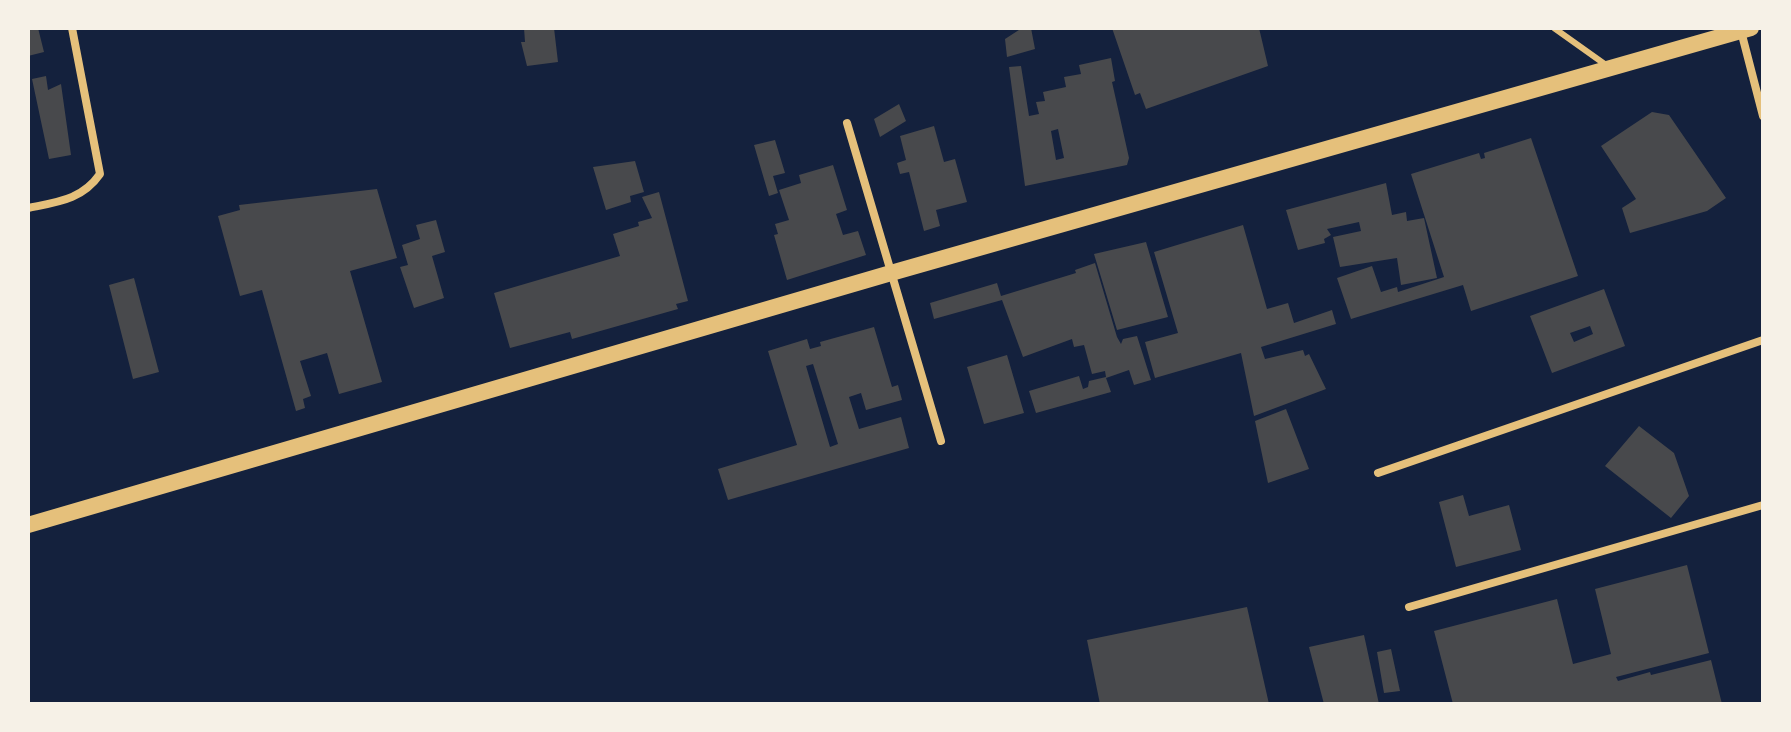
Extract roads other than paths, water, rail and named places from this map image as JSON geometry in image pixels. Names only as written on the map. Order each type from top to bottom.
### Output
[{"type":"main road","points":[[28,525],[891,273],[1746,29]]},
{"type":"street","points":[[28,208],[71,199],[89,190],[100,174],[72,28]]},
{"type":"street","points":[[1746,29],[1763,116]]},
{"type":"street","points":[[847,123],[941,441]]},
{"type":"street","points":[[1378,473],[1763,340]]},
{"type":"street","points":[[1409,607],[1763,505]]},
{"type":"lane","points":[[1554,28],[1609,67]]}]
